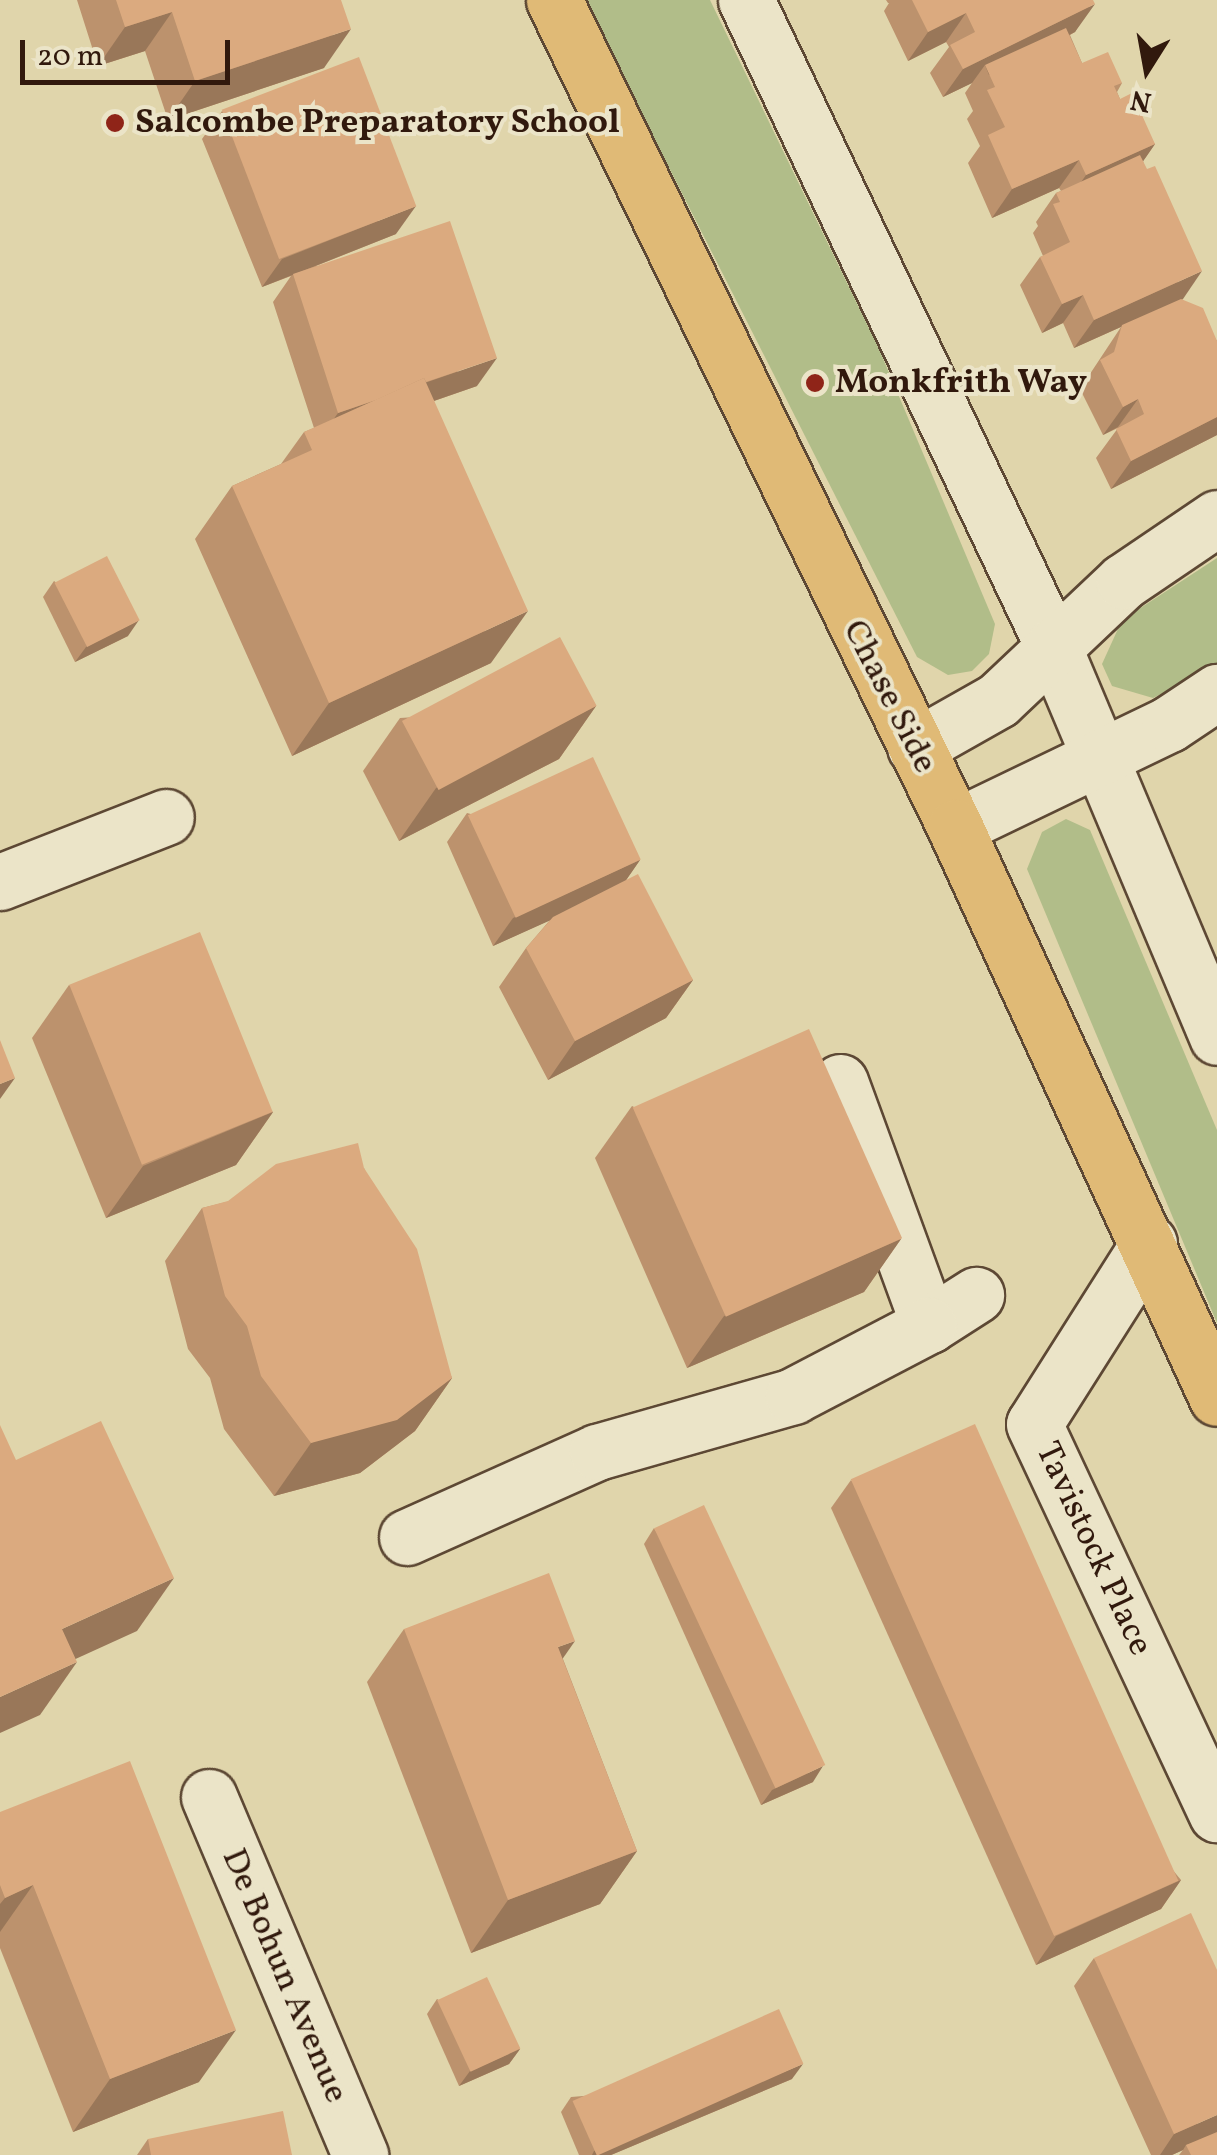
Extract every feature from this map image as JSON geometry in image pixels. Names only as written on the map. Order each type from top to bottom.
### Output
[{"type":"main road","name":"Chase Side","points":[[554,0],[955,828],[1217,1398]]},
{"type":"street","points":[[746,0],[1053,646],[1217,1037]]},
{"type":"street","points":[[915,747],[998,700],[1124,581],[1217,518]]},
{"type":"street","points":[[955,828],[1100,758],[1217,692]]},
{"type":"street","points":[[0,882],[166,817]]},
{"type":"street","points":[[840,1082],[929,1325]]},
{"type":"street","name":"Tavistock Place","points":[[1149,1243],[1034,1424],[1217,1814]]},
{"type":"street","points":[[408,1537],[597,1452],[793,1396],[929,1325],[976,1294]]},
{"type":"street","name":"De Bohun Avenue","points":[[209,1797],[360,2155]]},
{"type":"green space","points":[[584,0],[710,0],[879,349],[995,624],[989,654],[972,671],[948,675],[917,657]]},
{"type":"green space","points":[[1217,558],[1217,666],[1153,698],[1112,686],[1102,664],[1122,620]]},
{"type":"green space","points":[[1066,819],[1090,830],[1217,1130],[1217,1323],[1027,869],[1042,832]]},
{"type":"building","points":[[116,0],[341,0],[351,29],[195,81],[172,12],[125,27]]},
{"type":"building","points":[[912,0],[1093,0],[1095,4],[963,69],[950,45],[975,32],[966,13],[928,32]]},
{"type":"building","points":[[1066,28],[1082,63],[1108,52],[1122,83],[1114,86],[1120,99],[1132,93],[1155,144],[1086,175],[1079,160],[1012,189],[988,135],[1005,127],[987,90],[995,87],[985,65]]},
{"type":"building","points":[[359,57],[416,206],[279,259],[222,110]]},
{"type":"building","points":[[1140,155],[1147,169],[1155,166],[1202,271],[1094,320],[1083,295],[1062,304],[1040,257],[1070,242],[1053,204],[1060,202],[1056,193]]},
{"type":"building","points":[[450,221],[497,358],[426,382],[424,378],[338,413],[293,274]]},
{"type":"building","points":[[1181,299],[1203,308],[1217,341],[1217,417],[1131,461],[1116,429],[1144,414],[1138,399],[1123,407],[1100,360],[1114,352],[1122,325]]},
{"type":"building","points":[[424,378],[528,611],[329,703],[232,486],[312,450],[304,432]]},
{"type":"building","points":[[107,556],[140,620],[87,647],[54,583]]},
{"type":"building","points":[[560,637],[597,706],[439,790],[402,721]]},
{"type":"building","points":[[593,757],[641,859],[516,918],[468,815]]},
{"type":"building","points":[[638,874],[693,980],[575,1041],[526,948],[553,917]]},
{"type":"building","points":[[200,932],[273,1112],[142,1165],[69,985]]},
{"type":"building","points":[[809,1029],[902,1238],[726,1317],[633,1108]]},
{"type":"building","points":[[0,1040],[15,1078],[0,1084]]},
{"type":"building","points":[[358,1143],[364,1168],[417,1249],[452,1378],[397,1420],[311,1443],[261,1376],[247,1326],[225,1296],[202,1208],[228,1201],[276,1164]]},
{"type":"building","points":[[101,1421],[174,1578],[62,1629],[77,1662],[0,1697],[0,1425],[16,1460]]},
{"type":"building","points":[[975,1424],[1178,1881],[1054,1936],[851,1479]]},
{"type":"building","points":[[704,1505],[825,1765],[775,1788],[654,1528]]},
{"type":"building","points":[[549,1573],[575,1641],[558,1647],[637,1851],[508,1900],[404,1629]]},
{"type":"building","points":[[130,1761],[236,2030],[110,2079],[33,1885],[5,1898],[0,1885],[0,1812]]},
{"type":"building","points":[[1191,1913],[1217,1970],[1217,2115],[1174,2134],[1094,1958]]},
{"type":"building","points":[[487,1977],[520,2049],[471,2072],[437,2000]]},
{"type":"building","points":[[779,2009],[803,2064],[599,2155],[573,2101]]},
{"type":"building","points":[[283,2111],[292,2155],[151,2155],[148,2139]]},
{"type":"building","points":[[1217,2132],[1217,2155],[1191,2155],[1186,2145]]},
{"type":"place","name":"Salcombe Preparatory School","points":[[115,123]]},
{"type":"place","name":"Monkfrith Way","points":[[815,383]]}]
